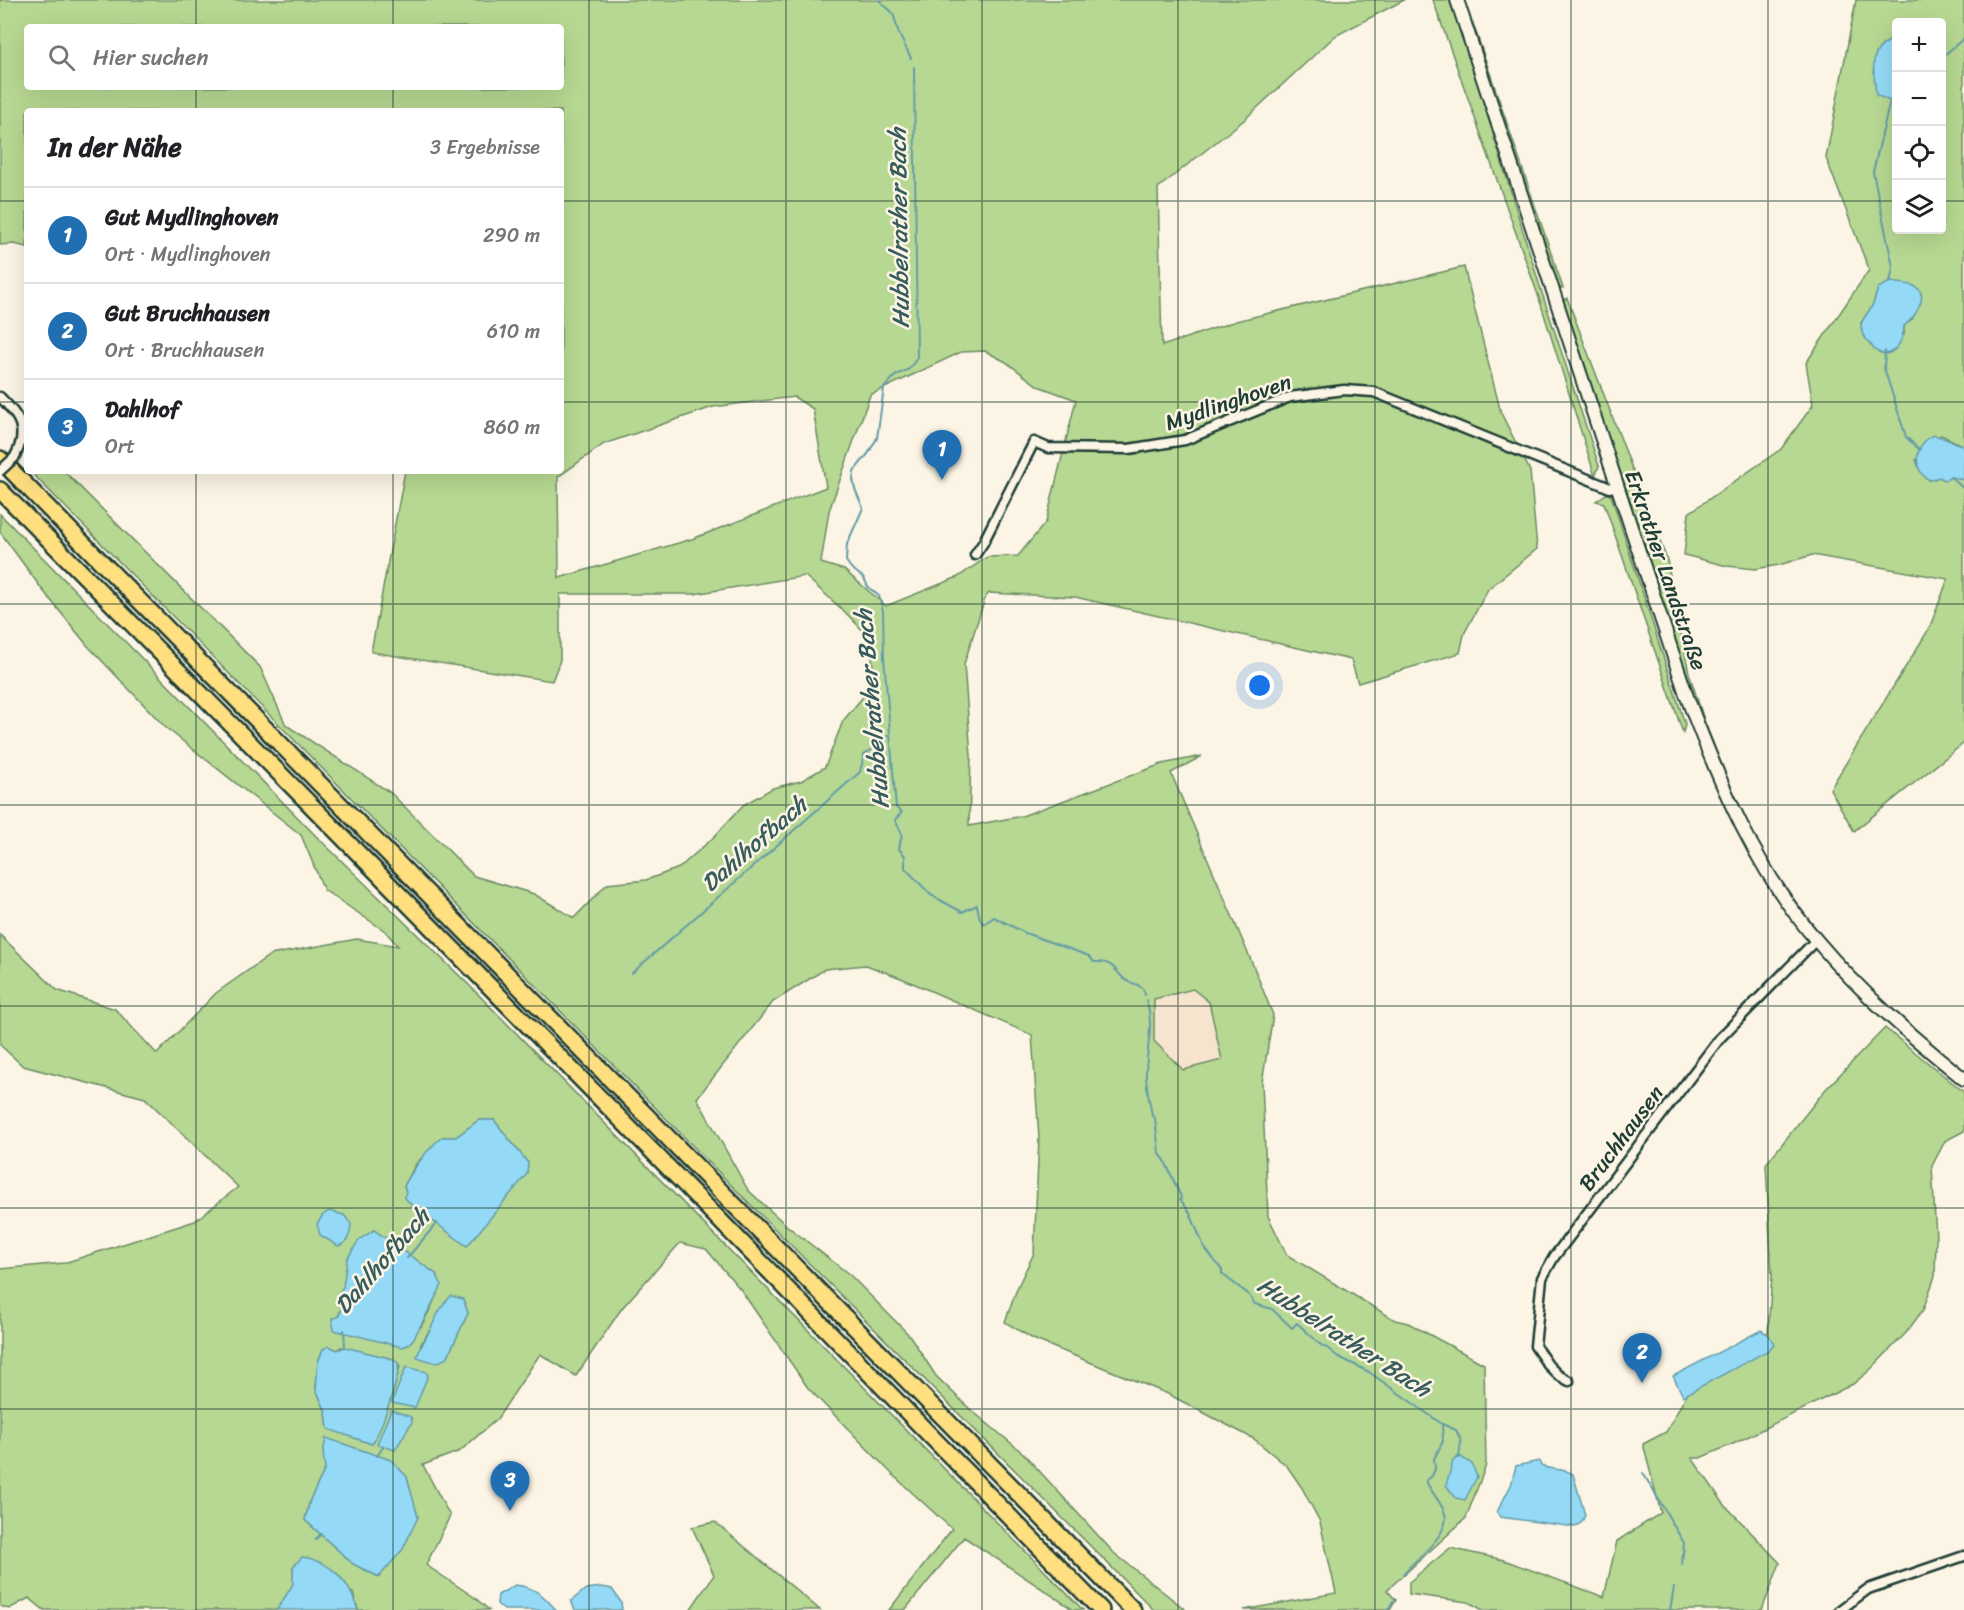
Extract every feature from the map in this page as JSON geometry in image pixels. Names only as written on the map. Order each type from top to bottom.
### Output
[{"type":"highway","points":[[7,458],[676,1148],[1133,1610]]},
{"type":"highway","points":[[0,490],[1101,1610]]},
{"type":"street","name":"Erkrather Landstraße","points":[[1457,0],[1616,486],[1711,762],[1759,858],[1816,940],[1883,1009],[1964,1079]]},
{"type":"street","name":"Mydlinghoven","points":[[975,555],[1034,442],[1048,448],[1130,449],[1185,440],[1290,397],[1344,390],[1374,392],[1610,488],[1616,486]]},
{"type":"street","points":[[0,397],[17,414],[21,442],[7,458],[0,471]]},
{"type":"street","name":"Bruchhausen","points":[[1569,1381],[1558,1375],[1548,1365],[1535,1346],[1542,1278],[1554,1257],[1720,1038],[1816,940]]},
{"type":"street","points":[[1840,1610],[1868,1589],[1964,1556]]},
{"type":"shaded area","points":[[1193,989],[1209,1002],[1222,1060],[1183,1070],[1154,1041],[1154,999]]},
{"type":"green space","points":[[0,0],[1404,0],[1335,36],[1244,120],[1158,188],[1162,346],[1236,321],[1464,267],[1501,413],[1530,471],[1537,549],[1488,589],[1464,634],[1460,653],[1358,683],[1351,660],[1075,597],[989,593],[985,598],[964,664],[971,756],[969,826],[1022,816],[1162,764],[1202,756],[1171,773],[1273,1015],[1262,1083],[1268,1216],[1287,1255],[1395,1320],[1408,1323],[1484,1364],[1486,1465],[1466,1518],[1387,1590],[1396,1600],[1390,1610],[1244,1610],[1336,1593],[1320,1522],[1287,1466],[1254,1439],[1168,1394],[1033,1339],[1005,1322],[1018,1286],[1034,1253],[1039,1138],[1032,1035],[866,965],[825,969],[773,1002],[697,1098],[748,1190],[786,1225],[850,1275],[910,1336],[936,1376],[971,1410],[1023,1453],[1114,1553],[1186,1610],[1154,1610],[743,1197],[33,474],[67,474],[260,667],[286,725],[391,793],[474,876],[534,894],[574,918],[607,884],[646,880],[679,868],[714,837],[743,805],[773,788],[801,781],[825,767],[843,721],[862,698],[873,665],[869,637],[805,576],[694,594],[560,594],[560,660],[552,681],[371,652],[404,474],[562,474],[558,477],[559,578],[692,539],[826,487],[813,409],[794,397],[713,407],[604,444],[564,473],[564,108],[24,108],[24,246],[0,245]],"holes":[[[985,351],[1006,362],[1038,386],[1076,400],[1046,522],[1018,556],[987,557],[958,577],[886,606],[844,570],[821,563],[829,511],[870,395],[961,352]],[[1193,989],[1209,1002],[1222,1060],[1183,1070],[1154,1041],[1154,999]]]},
{"type":"green space","points":[[1433,0],[1452,0],[1542,293],[1599,466],[1595,476],[1538,295]]},
{"type":"green space","points":[[1856,0],[1964,0],[1964,446],[1941,435],[1916,460],[1927,479],[1939,477],[1945,480],[1951,477],[1964,480],[1964,743],[1854,831],[1830,789],[1929,629],[1948,579],[1812,555],[1779,565],[1755,569],[1727,566],[1684,555],[1689,513],[1781,449],[1813,405],[1806,363],[1869,270],[1826,158]],"holes":[[[1878,288],[1913,318],[1904,326],[1904,335],[1861,323],[1873,305]]]},
{"type":"green space","points":[[1473,23],[1563,288],[1556,288],[1471,30]]},
{"type":"green space","points":[[1567,298],[1667,560],[1689,673],[1705,723],[1724,770],[1705,730],[1681,667],[1562,301]]},
{"type":"green space","points":[[1606,494],[1611,495],[1685,724],[1683,733],[1604,503],[1596,501]]},
{"type":"green space","points":[[0,514],[316,836],[469,985],[1083,1610],[1072,1610],[964,1537],[905,1610],[889,1610],[952,1529],[894,1476],[808,1388],[741,1290],[706,1249],[680,1243],[622,1308],[576,1376],[540,1354],[497,1419],[460,1451],[423,1465],[450,1516],[426,1565],[474,1597],[489,1610],[358,1610],[353,1593],[293,1567],[294,1584],[277,1610],[44,1610],[29,1598],[9,1609],[0,1606],[0,1269],[64,1263],[195,1221],[238,1187],[145,1098],[23,1066],[0,1045],[0,935],[57,990],[115,1009],[157,1054],[216,993],[270,955],[357,939],[398,946],[385,931],[324,890],[301,835],[165,727],[87,645],[0,532]],"holes":[[[479,1120],[494,1120],[528,1163],[507,1196],[467,1246],[404,1197],[407,1192],[404,1186],[416,1164],[442,1137],[456,1137]],[[374,1230],[436,1274],[437,1293],[421,1327],[368,1338],[334,1330],[333,1318],[338,1317],[342,1307],[337,1300],[344,1286],[349,1260],[354,1248]],[[463,1300],[468,1313],[447,1358],[420,1346],[429,1331]],[[341,1347],[393,1359],[400,1366],[392,1396],[372,1444],[328,1428],[326,1412],[316,1389],[318,1362],[323,1349],[337,1350]],[[325,1469],[412,1497],[418,1517],[379,1577],[353,1564],[305,1520],[310,1500]]]},
{"type":"green space","points":[[1885,1028],[1964,1092],[1964,1131],[1945,1141],[1932,1166],[1936,1238],[1935,1276],[1923,1310],[1906,1333],[1853,1384],[1733,1444],[1700,1458],[1692,1458],[1724,1504],[1780,1563],[1762,1610],[1483,1610],[1468,1602],[1409,1594],[1409,1582],[1450,1548],[1504,1560],[1604,1597],[1617,1541],[1661,1513],[1643,1444],[1666,1432],[1687,1394],[1768,1332],[1772,1276],[1766,1164],[1825,1090]]},
{"type":"green space","points":[[715,1522],[820,1610],[690,1610],[714,1575],[692,1527]]},
{"type":"water","points":[[1892,40],[1892,101],[1876,95],[1874,60],[1886,42]]},
{"type":"water","points":[[1890,282],[1914,286],[1919,290],[1921,301],[1916,313],[1904,326],[1902,338],[1896,348],[1892,352],[1881,353],[1875,350],[1866,339],[1861,326],[1873,304],[1878,288]]},
{"type":"water","points":[[1935,435],[1964,446],[1964,480],[1951,477],[1945,480],[1939,477],[1930,480],[1920,470],[1919,450],[1928,438]]},
{"type":"water","points":[[479,1120],[494,1120],[528,1163],[527,1174],[467,1246],[414,1207],[404,1197],[406,1192],[404,1186],[430,1148],[442,1137],[456,1137]]},
{"type":"water","points":[[329,1211],[344,1215],[351,1224],[347,1240],[342,1245],[338,1246],[320,1235],[317,1224]]},
{"type":"water","points":[[374,1230],[436,1274],[442,1285],[414,1338],[408,1345],[402,1347],[334,1330],[332,1318],[338,1317],[342,1309],[336,1301],[343,1287],[347,1259],[359,1240]]},
{"type":"water","points":[[451,1296],[463,1299],[468,1313],[447,1358],[436,1363],[417,1357],[439,1312]]},
{"type":"water","points":[[1761,1330],[1769,1335],[1774,1344],[1769,1350],[1683,1396],[1673,1376]]},
{"type":"water","points":[[329,1346],[337,1350],[345,1347],[393,1359],[398,1363],[397,1379],[372,1444],[328,1429],[326,1412],[316,1389],[318,1362],[323,1349]]},
{"type":"water","points":[[406,1367],[426,1372],[428,1375],[415,1408],[392,1402]]},
{"type":"water","points":[[391,1410],[411,1417],[412,1422],[395,1450],[377,1444]]},
{"type":"water","points":[[326,1438],[391,1460],[407,1477],[418,1517],[403,1549],[379,1577],[353,1564],[305,1520],[310,1500],[325,1469],[323,1453]]},
{"type":"water","points":[[1459,1456],[1472,1464],[1477,1477],[1465,1500],[1456,1498],[1446,1485],[1453,1461]]},
{"type":"water","points":[[1539,1461],[1541,1466],[1573,1474],[1585,1515],[1582,1522],[1575,1527],[1500,1517],[1497,1512],[1511,1485],[1516,1466]]},
{"type":"water","points":[[302,1557],[313,1559],[331,1568],[345,1582],[358,1610],[277,1610],[293,1584],[293,1567]]},
{"type":"water","points":[[515,1585],[538,1593],[556,1610],[504,1610],[497,1604],[498,1595]]},
{"type":"water","points":[[602,1587],[612,1589],[621,1602],[622,1610],[575,1610],[571,1601],[586,1589]]},
{"type":"waterway","name":"Hubbelrather Bach","points":[[879,0],[893,13],[899,34],[911,58]]},
{"type":"waterway","points":[[1946,54],[1964,38]]},
{"type":"waterway","name":"Hubbelrather Bach","points":[[914,67],[917,358],[909,369],[895,376],[884,388],[877,438],[854,471],[855,489],[863,508],[847,544],[846,561],[864,578],[868,587],[879,596],[883,611],[884,657],[896,808],[902,812],[895,820],[902,834],[899,849],[905,856],[905,868],[931,895],[962,912],[977,905],[980,919],[984,924],[994,917],[1025,933],[1089,956],[1094,962],[1108,964],[1123,978],[1142,988],[1145,995]]},
{"type":"waterway","points":[[1890,283],[1893,267],[1873,172],[1892,99]]},
{"type":"waterway","points":[[1885,351],[1884,368],[1906,437],[1920,450]]},
{"type":"waterway","points":[[1951,477],[1964,489]]},
{"type":"waterway","name":"Dahlhofbach","points":[[632,973],[860,772],[864,755],[890,734]]},
{"type":"waterway","name":"Hubbelrather Bach","points":[[1146,1000],[1150,1019],[1146,1079],[1152,1116],[1155,1118],[1159,1153],[1164,1159],[1180,1199],[1190,1213],[1204,1247],[1222,1270],[1222,1274],[1248,1294],[1255,1304],[1272,1309],[1292,1328],[1297,1323],[1322,1346],[1369,1372],[1442,1424],[1456,1430],[1461,1441],[1459,1458]]},
{"type":"waterway","name":"Dahlhofbach","points":[[407,1258],[437,1223]]},
{"type":"waterway","name":"Dahlhofbach","points":[[344,1330],[345,1347]]},
{"type":"waterway","points":[[1403,1574],[1443,1530],[1444,1510],[1426,1481],[1435,1469],[1434,1459],[1443,1441],[1442,1424]]},
{"type":"waterway","name":"Dahlhofbach","points":[[377,1456],[384,1446]]},
{"type":"waterway","name":"Hubbelrather Bach","points":[[1643,1473],[1684,1543],[1682,1564]]},
{"type":"waterway","name":"Dahlhofbach","points":[[315,1540],[321,1534]]},
{"type":"waterway","name":"Hubbelrather Bach","points":[[1670,1610],[1674,1588]]},
{"type":"waterway","points":[[1388,1610],[1393,1601]]},
{"type":"place","name":"Gut Mydlinghoven","points":[[942,480]]},
{"type":"place","name":"Gut Bruchhausen","points":[[1642,1383]]},
{"type":"place","name":"Dahlhof","points":[[510,1511]]}]
